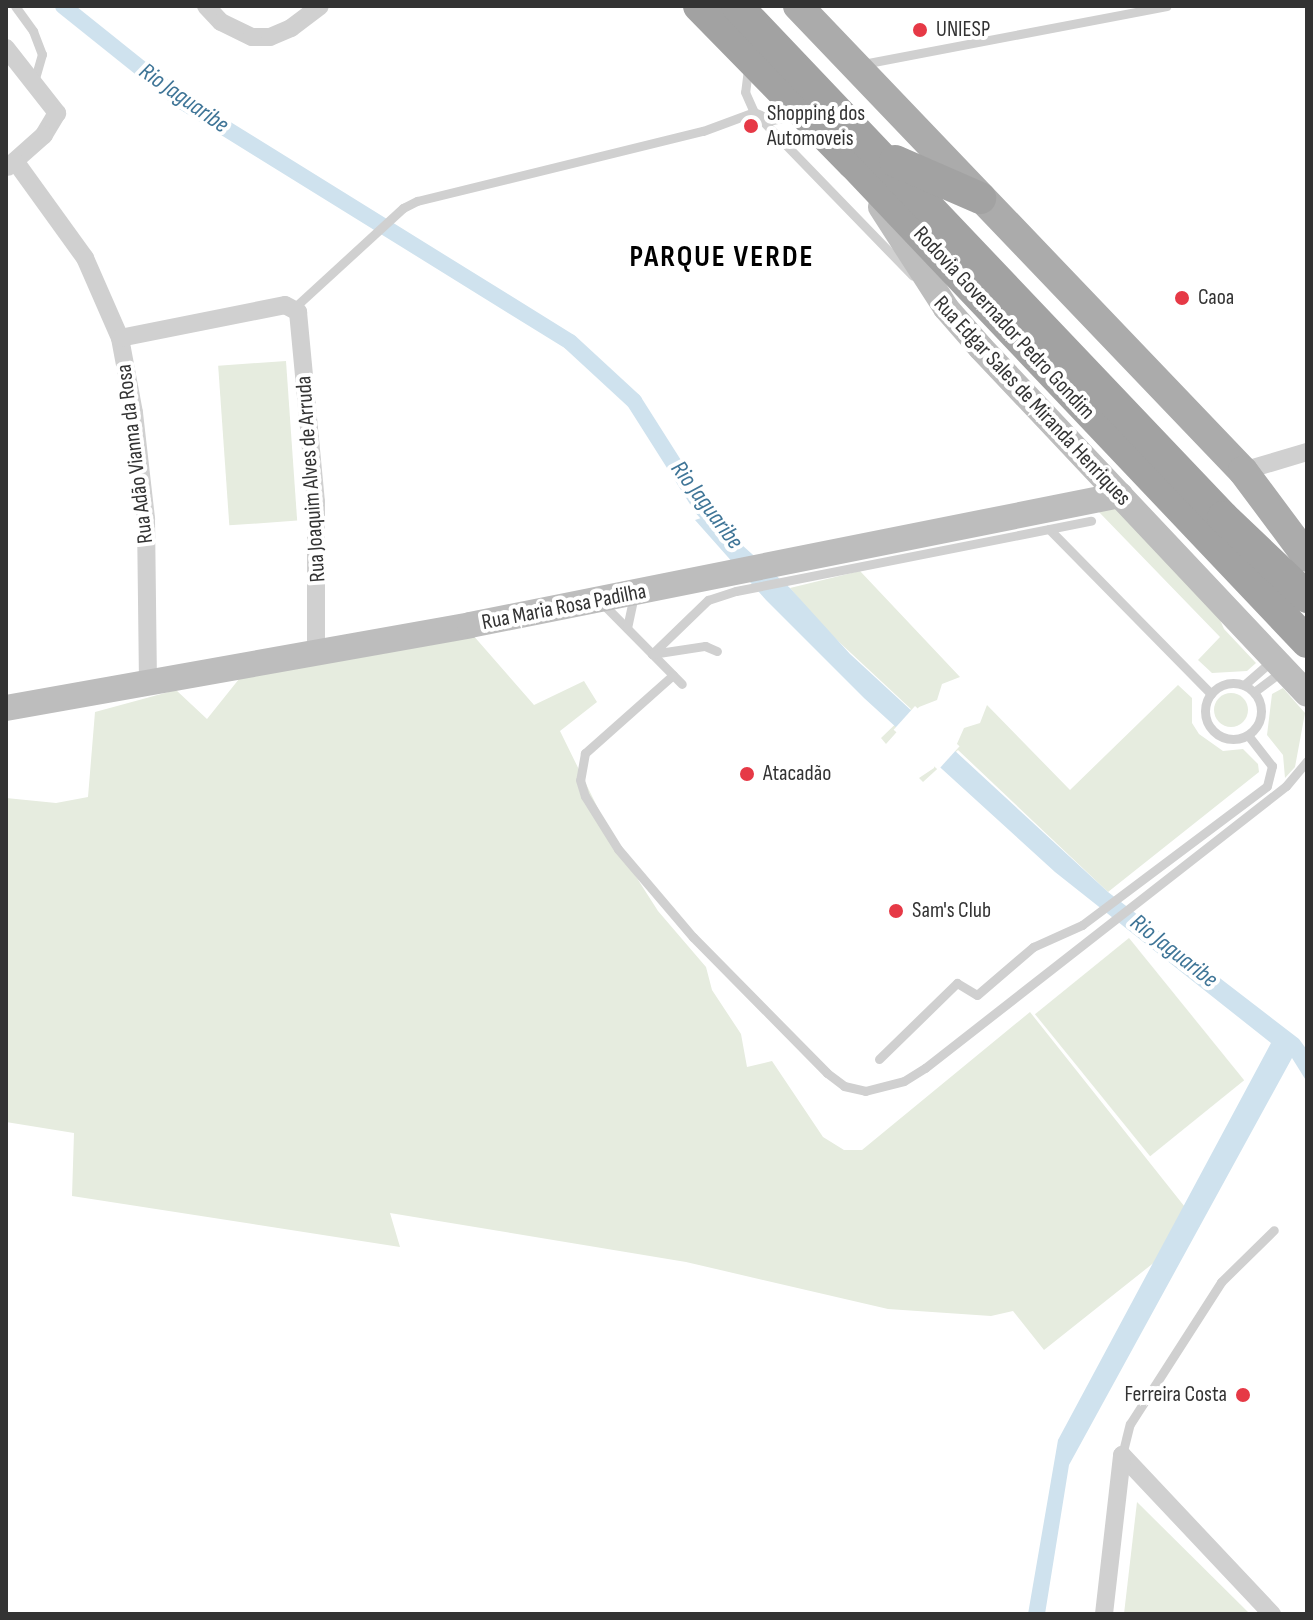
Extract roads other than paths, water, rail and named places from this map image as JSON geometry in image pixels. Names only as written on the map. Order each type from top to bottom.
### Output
[{"type":"highway","name":"Rodovia Governador Pedro Gondim","points":[[699,6],[804,113],[867,159],[1307,597]]},
{"type":"highway","name":"Rodovia Governador Pedro Gondim","points":[[737,6],[867,159],[1307,642]]},
{"type":"highway","points":[[867,159],[980,198]]},
{"type":"main road","points":[[798,6],[1243,471],[1307,557]]},
{"type":"main road","points":[[867,159],[946,308]]},
{"type":"main road","name":"Rua Edgar Sales de Miranda Henriques","points":[[946,308],[1307,694]]},
{"type":"main road","name":"Rua Maria Rosa Padilha","points":[[6,708],[634,593],[735,581],[1120,495]]},
{"type":"street","points":[[206,6],[221,22],[252,37],[270,37],[291,28],[320,6]]},
{"type":"street","points":[[6,48],[53,104],[56,117],[44,135],[10,165]]},
{"type":"street","name":"Rua Adão Vianna da Rosa","points":[[10,165],[85,258],[120,338],[134,413],[146,519],[148,681]]},
{"type":"street","points":[[120,338],[285,305],[295,307]]},
{"type":"street","name":"Rua Joaquim Alves de Arruda","points":[[295,307],[299,316],[316,502],[316,653]]},
{"type":"street","points":[[1243,471],[1307,452]]},
{"type":"street","points":[[1104,1614],[1122,1455]]},
{"type":"street","points":[[1122,1455],[1272,1614]]},
{"type":"lane","points":[[15,6],[33,31],[42,54],[34,82]]},
{"type":"lane","points":[[856,65],[1167,6]]},
{"type":"lane","points":[[750,58],[745,92],[754,112],[772,120],[804,113]]},
{"type":"lane","points":[[295,307],[403,208],[427,197],[703,131],[754,112]]},
{"type":"lane","name":"Rua Edgar Sales de Miranda Henriques","points":[[754,112],[946,308]]},
{"type":"lane","points":[[778,572],[1091,521]]},
{"type":"lane","points":[[1049,529],[1211,694]]},
{"type":"lane","points":[[652,654],[708,600],[735,581]]},
{"type":"lane","points":[[627,628],[634,593]]},
{"type":"lane","points":[[599,600],[682,684]]},
{"type":"lane","points":[[652,654],[705,646],[717,651]]},
{"type":"lane","points":[[1244,685],[1279,664]]},
{"type":"lane","points":[[1254,692],[1279,664]]},
{"type":"lane","points":[[673,675],[585,753],[580,780],[585,796],[618,849],[656,895],[827,1073],[844,1086],[865,1091],[904,1081],[1286,786],[1307,761]]},
{"type":"lane","points":[[1226,684],[1244,685],[1254,692],[1261,714],[1248,735],[1226,738],[1216,734],[1205,715],[1211,694],[1226,684]]},
{"type":"lane","points":[[879,1059],[957,983],[977,995],[1033,947],[1077,928],[1270,782],[1272,766],[1248,735]]},
{"type":"lane","points":[[1122,1455],[1130,1424],[1221,1282],[1274,1230]]},
{"type":"water","points":[[716,513],[742,545],[790,588],[850,654],[1108,892],[1299,1039],[1307,1050],[1307,1082],[1292,1058],[1069,1465],[1045,1614],[1028,1614],[1058,1440],[1271,1043],[1055,872],[864,698],[766,600],[695,520]]},
{"type":"waterway","name":"Rio Jaguaribe","points":[[63,6],[183,102],[570,342],[634,401],[702,508],[722,531]]},
{"type":"place","name":"UNIESP","points":[[920,30]]},
{"type":"place","name":"Shopping dos Automoveis","points":[[751,126]]},
{"type":"place","name":"Caoa","points":[[1182,298]]},
{"type":"place","name":"Atacadão","points":[[747,774]]},
{"type":"place","name":"Sam's Club","points":[[896,911]]},
{"type":"place","name":"Ferreira Costa","points":[[1243,1395]]},
{"type":"district","name":"PARQUE VERDE","points":[[722,257]]}]
